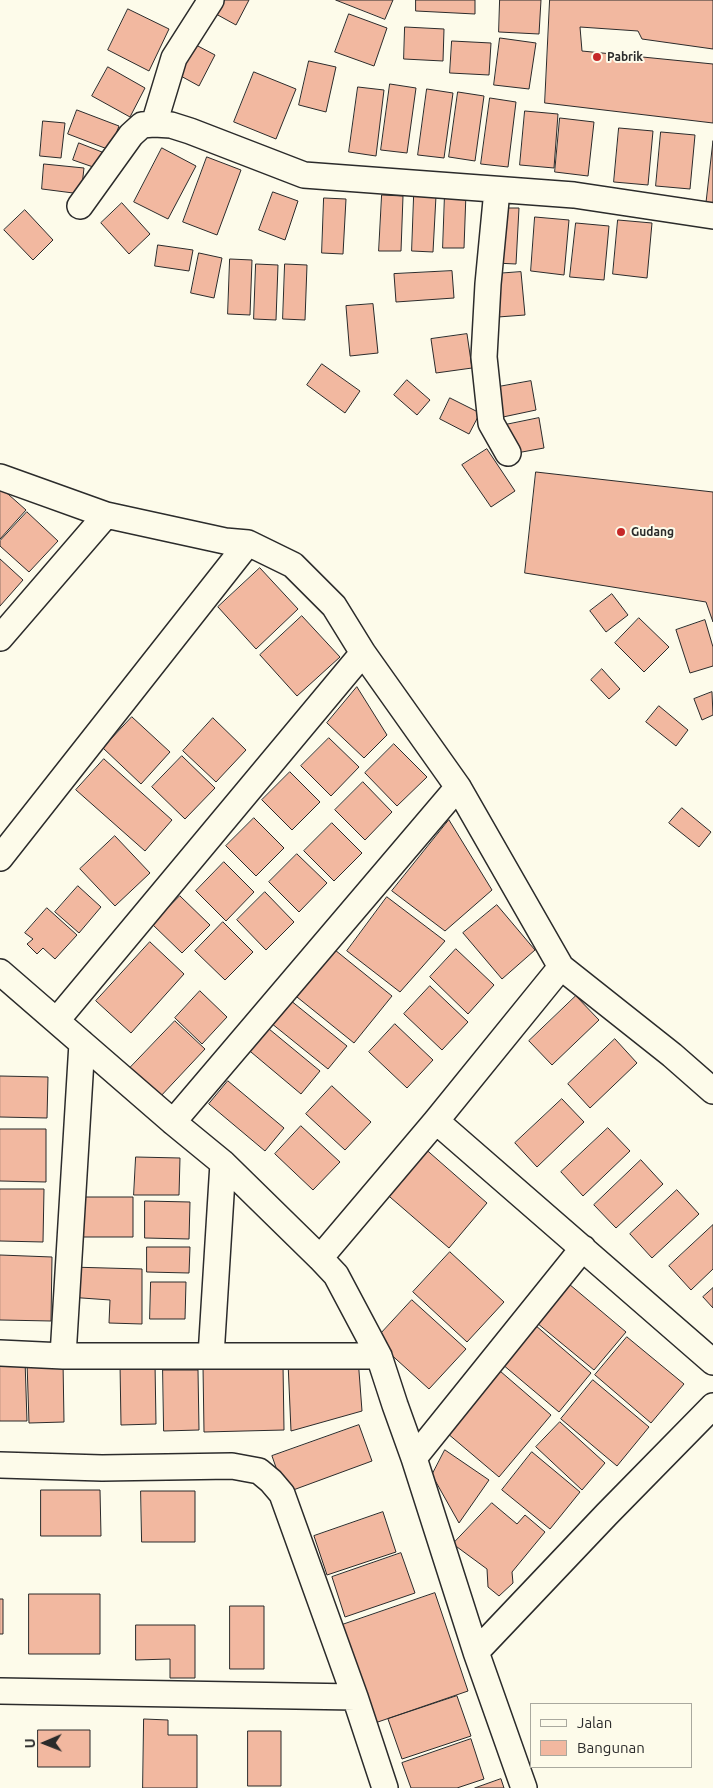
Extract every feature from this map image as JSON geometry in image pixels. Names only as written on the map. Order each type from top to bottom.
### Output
[{"type":"street","points":[[154,124],[174,58],[211,0]]},
{"type":"street","points":[[80,206],[131,135],[142,125],[154,124],[171,125],[190,131],[304,175],[574,195],[713,216]]},
{"type":"street","points":[[497,190],[488,284],[484,357],[491,423],[508,453]]},
{"type":"street","points":[[0,476],[106,515],[225,541],[248,543],[293,565],[334,606],[364,653],[458,787],[561,967],[672,1055],[713,1091]]},
{"type":"street","points":[[0,638],[106,515]]},
{"type":"street","points":[[0,858],[248,543]]},
{"type":"street","points":[[57,1020],[364,653]]},
{"type":"street","points":[[173,1122],[458,787]]},
{"type":"street","points":[[320,1258],[436,1121],[561,967]]},
{"type":"street","points":[[0,972],[173,1122],[223,1162],[336,1275],[379,1356],[476,1652],[524,1788]]},
{"type":"street","points":[[63,1356],[82,1043]]},
{"type":"street","points":[[436,1121],[713,1362]]},
{"type":"street","points":[[211,1356],[223,1162]]},
{"type":"street","points":[[414,1458],[583,1248]]},
{"type":"street","points":[[0,1353],[63,1356],[379,1356]]},
{"type":"street","points":[[476,1652],[713,1406]]},
{"type":"street","points":[[0,1464],[102,1468],[232,1466],[259,1471],[271,1481],[282,1494],[355,1697],[385,1788]]},
{"type":"street","points":[[0,1691],[355,1697]]},
{"type":"building","points":[[223,0],[249,0],[236,25],[216,14]]},
{"type":"building","points":[[336,0],[393,0],[385,19]]},
{"type":"building","points":[[416,0],[475,0],[475,14],[416,11]]},
{"type":"building","points":[[500,0],[541,0],[539,34],[499,32]]},
{"type":"building","name":"Pabrik","points":[[550,0],[713,0],[713,49],[642,39],[638,31],[580,27],[582,51],[713,64],[713,123],[545,103]]},
{"type":"building","points":[[128,9],[169,29],[149,71],[108,50]]},
{"type":"building","points":[[349,14],[387,28],[374,66],[335,52]]},
{"type":"building","points":[[405,27],[444,29],[443,61],[404,59]]},
{"type":"building","points":[[500,38],[536,43],[529,89],[494,85]]},
{"type":"building","points":[[452,41],[491,43],[489,75],[450,73]]},
{"type":"building","points":[[196,45],[215,55],[199,86],[179,75]]},
{"type":"building","points":[[309,61],[336,67],[326,112],[299,105]]},
{"type":"building","points":[[108,67],[145,88],[130,117],[92,96]]},
{"type":"building","points":[[254,72],[296,89],[276,139],[234,122]]},
{"type":"building","points":[[390,84],[416,88],[407,153],[381,150]]},
{"type":"building","points":[[358,87],[384,90],[376,156],[349,152]]},
{"type":"building","points":[[427,89],[453,93],[444,158],[418,155]]},
{"type":"building","points":[[458,92],[484,96],[475,161],[449,157]]},
{"type":"building","points":[[490,98],[516,102],[508,167],[481,164]]},
{"type":"building","points":[[77,110],[119,126],[110,150],[68,134]]},
{"type":"building","points":[[525,111],[558,114],[554,168],[520,165]]},
{"type":"building","points":[[560,118],[594,122],[588,176],[555,172]]},
{"type":"building","points":[[43,121],[65,123],[61,158],[40,156]]},
{"type":"building","points":[[619,128],[653,131],[648,185],[614,182]]},
{"type":"building","points":[[661,132],[695,135],[690,189],[656,186]]},
{"type":"building","points":[[713,141],[713,207],[706,206]]},
{"type":"building","points":[[79,143],[102,152],[96,168],[73,160]]},
{"type":"building","points":[[162,148],[196,166],[168,219],[134,202]]},
{"type":"building","points":[[207,157],[241,170],[217,235],[183,222]]},
{"type":"building","points":[[44,164],[84,168],[81,194],[42,189]]},
{"type":"building","points":[[273,192],[298,201],[285,240],[259,230]]},
{"type":"building","points":[[445,192],[466,193],[464,248],[443,248]]},
{"type":"building","points":[[382,195],[403,196],[401,251],[379,251]]},
{"type":"building","points":[[414,196],[436,196],[433,252],[412,251]]},
{"type":"building","points":[[324,198],[346,199],[343,254],[322,253]]},
{"type":"building","points":[[122,203],[150,234],[129,254],[101,223]]},
{"type":"building","points":[[498,208],[519,208],[516,264],[495,263]]},
{"type":"building","points":[[25,210],[53,240],[33,260],[4,230]]},
{"type":"building","points":[[535,217],[569,220],[564,275],[531,271]]},
{"type":"building","points":[[618,220],[652,223],[647,278],[613,274]]},
{"type":"building","points":[[576,223],[609,226],[604,280],[570,277]]},
{"type":"building","points":[[158,245],[193,250],[189,271],[155,266]]},
{"type":"building","points":[[199,253],[222,258],[214,298],[191,293]]},
{"type":"building","points":[[230,259],[252,260],[250,315],[228,314]]},
{"type":"building","points":[[256,264],[278,265],[276,320],[254,319]]},
{"type":"building","points":[[285,264],[307,265],[305,320],[283,319]]},
{"type":"building","points":[[452,271],[454,298],[396,302],[394,274]]},
{"type":"building","points":[[521,272],[525,315],[498,317],[494,274]]},
{"type":"building","points":[[373,304],[378,353],[350,356],[346,306]]},
{"type":"building","points":[[467,334],[472,368],[436,373],[431,339]]},
{"type":"building","points":[[322,364],[360,391],[345,413],[307,385]]},
{"type":"building","points":[[407,380],[430,400],[417,415],[394,395]]},
{"type":"building","points":[[531,381],[536,410],[503,417],[498,387]]},
{"type":"building","points":[[450,398],[480,413],[469,434],[440,419]]},
{"type":"building","points":[[539,418],[544,448],[511,454],[505,425]]},
{"type":"building","points":[[487,449],[515,491],[491,507],[462,465]]},
{"type":"building","name":"Gudang","points":[[536,472],[713,492],[713,622],[706,602],[525,573]]},
{"type":"building","points":[[0,487],[26,510],[0,539]]},
{"type":"building","points":[[27,512],[58,541],[29,572],[0,546],[0,541]]},
{"type":"building","points":[[0,559],[23,580],[0,606]]},
{"type":"building","points":[[260,568],[298,609],[256,649],[218,607]]},
{"type":"building","points":[[612,594],[628,615],[606,632],[590,611]]},
{"type":"building","points":[[302,616],[340,657],[297,696],[260,655]]},
{"type":"building","points":[[639,618],[669,647],[644,672],[615,643]]},
{"type":"building","points":[[705,620],[713,647],[713,666],[690,673],[676,630]]},
{"type":"building","points":[[602,669],[620,689],[609,699],[591,680]]},
{"type":"building","points":[[357,687],[387,735],[364,758],[327,723]]},
{"type":"building","points":[[712,692],[713,715],[702,720],[694,699]]},
{"type":"building","points":[[659,706],[688,730],[676,746],[646,722]]},
{"type":"building","points":[[132,717],[170,752],[141,784],[103,748]]},
{"type":"building","points":[[213,718],[246,750],[216,782],[183,751]]},
{"type":"building","points":[[329,738],[359,767],[331,796],[301,766]]},
{"type":"building","points":[[394,744],[427,777],[397,806],[365,773]]},
{"type":"building","points":[[182,756],[215,788],[185,819],[152,787]]},
{"type":"building","points":[[104,759],[172,820],[145,851],[76,790]]},
{"type":"building","points":[[290,772],[320,802],[292,830],[262,800]]},
{"type":"building","points":[[363,782],[392,812],[365,840],[335,810]]},
{"type":"building","points":[[682,808],[711,832],[699,847],[669,823]]},
{"type":"building","points":[[254,818],[284,848],[256,876],[226,846]]},
{"type":"building","points":[[449,820],[492,890],[445,931],[392,891]]},
{"type":"building","points":[[332,823],[362,853],[334,881],[304,851]]},
{"type":"building","points":[[115,836],[150,873],[115,906],[80,869]]},
{"type":"building","points":[[297,854],[327,883],[299,912],[269,882]]},
{"type":"building","points":[[224,862],[254,892],[226,921],[196,891]]},
{"type":"building","points":[[78,886],[101,907],[79,933],[55,912]]},
{"type":"building","points":[[265,892],[294,922],[266,950],[237,920]]},
{"type":"building","points":[[180,896],[210,925],[182,953],[152,924]]},
{"type":"building","points":[[387,897],[445,941],[400,992],[347,951]]},
{"type":"building","points":[[497,905],[535,950],[502,979],[463,933]]},
{"type":"building","points":[[47,908],[77,935],[55,959],[43,948],[37,954],[27,944],[33,939],[25,933]]},
{"type":"building","points":[[223,922],[253,952],[225,980],[195,951]]},
{"type":"building","points":[[150,942],[184,974],[131,1033],[96,1001]]},
{"type":"building","points":[[456,949],[494,985],[468,1014],[430,977]]},
{"type":"building","points":[[335,950],[392,996],[354,1043],[297,997]]},
{"type":"building","points":[[430,986],[468,1022],[442,1050],[404,1014]]},
{"type":"building","points":[[200,991],[227,1017],[202,1044],[175,1018]]},
{"type":"building","points":[[576,996],[599,1020],[552,1065],[529,1041]]},
{"type":"building","points":[[290,1000],[347,1046],[328,1069],[271,1023]]},
{"type":"building","points":[[175,1021],[205,1049],[159,1098],[129,1069]]},
{"type":"building","points":[[263,1024],[320,1071],[301,1094],[245,1047]]},
{"type":"building","points":[[395,1024],[433,1060],[407,1088],[369,1052]]},
{"type":"building","points":[[615,1039],[637,1063],[590,1108],[568,1084]]},
{"type":"building","points":[[0,1076],[48,1077],[47,1118],[0,1117]]},
{"type":"building","points":[[228,1081],[284,1128],[265,1151],[209,1104]]},
{"type":"building","points":[[332,1086],[371,1122],[345,1150],[306,1114]]},
{"type":"building","points":[[562,1099],[584,1122],[537,1167],[515,1143]]},
{"type":"building","points":[[301,1126],[340,1162],[313,1190],[275,1154]]},
{"type":"building","points":[[608,1128],[630,1151],[583,1196],[561,1172]]},
{"type":"building","points":[[0,1129],[46,1129],[46,1182],[0,1181]]},
{"type":"building","points":[[422,1146],[487,1203],[449,1248],[383,1191]]},
{"type":"building","points":[[136,1157],[180,1158],[179,1195],[134,1195]]},
{"type":"building","points":[[641,1160],[663,1184],[616,1228],[594,1205]]},
{"type":"building","points":[[0,1189],[44,1189],[43,1242],[0,1241]]},
{"type":"building","points":[[677,1190],[699,1214],[652,1258],[630,1234]]},
{"type":"building","points":[[75,1197],[133,1197],[133,1237],[75,1237]]},
{"type":"building","points":[[145,1201],[190,1202],[189,1239],[145,1238]]},
{"type":"building","points":[[713,1225],[713,1269],[691,1290],[669,1266]]},
{"type":"building","points":[[147,1247],[190,1247],[189,1273],[147,1272]]},
{"type":"building","points":[[450,1252],[504,1302],[467,1342],[413,1292]]},
{"type":"building","points":[[0,1255],[52,1257],[51,1321],[0,1320]]},
{"type":"building","points":[[70,1267],[142,1269],[142,1324],[109,1323],[110,1300],[68,1297]]},
{"type":"building","points":[[151,1282],[186,1282],[185,1319],[150,1319]]},
{"type":"building","points":[[569,1284],[626,1332],[594,1370],[537,1323]]},
{"type":"building","points":[[713,1288],[713,1308],[703,1297]]},
{"type":"building","points":[[412,1300],[466,1349],[429,1389],[375,1340]]},
{"type":"building","points":[[535,1325],[591,1373],[559,1412],[502,1364]]},
{"type":"building","points":[[627,1337],[684,1384],[651,1423],[595,1375]]},
{"type":"building","points":[[358,1358],[362,1411],[291,1431],[288,1362]]},
{"type":"building","points":[[0,1360],[25,1360],[27,1421],[0,1421]]},
{"type":"building","points":[[63,1361],[64,1422],[29,1423],[27,1362]]},
{"type":"building","points":[[155,1363],[156,1424],[121,1425],[120,1364]]},
{"type":"building","points":[[283,1364],[284,1430],[204,1432],[203,1366]]},
{"type":"building","points":[[163,1370],[198,1370],[199,1430],[164,1431]]},
{"type":"building","points":[[500,1371],[551,1415],[499,1477],[447,1433]]},
{"type":"building","points":[[593,1380],[649,1427],[617,1466],[561,1419]]},
{"type":"building","points":[[560,1422],[605,1463],[582,1490],[536,1447]]},
{"type":"building","points":[[359,1425],[372,1461],[285,1493],[272,1456]]},
{"type":"building","points":[[445,1450],[489,1480],[459,1523],[432,1475]]},
{"type":"building","points":[[532,1452],[580,1492],[550,1529],[502,1490]]},
{"type":"building","points":[[41,1490],[100,1490],[101,1536],[41,1536]]},
{"type":"building","points":[[141,1491],[195,1491],[195,1542],[142,1542]]},
{"type":"building","points":[[492,1503],[517,1524],[525,1515],[545,1532],[512,1572],[513,1583],[499,1596],[488,1587],[487,1569],[453,1544]]},
{"type":"building","points":[[383,1512],[396,1552],[327,1575],[314,1536]]},
{"type":"building","points":[[401,1553],[415,1593],[345,1617],[332,1577]]},
{"type":"building","points":[[435,1593],[468,1691],[372,1724],[339,1626]]},
{"type":"building","points":[[29,1594],[100,1594],[100,1654],[29,1654]]},
{"type":"building","points":[[0,1599],[3,1599],[3,1634],[0,1634]]},
{"type":"building","points":[[230,1606],[264,1606],[264,1669],[230,1669]]},
{"type":"building","points":[[136,1625],[195,1625],[195,1678],[170,1678],[170,1659],[136,1660]]},
{"type":"building","points":[[457,1696],[471,1736],[402,1759],[388,1719]]},
{"type":"building","points":[[144,1719],[168,1720],[168,1735],[197,1735],[197,1788],[143,1788]]},
{"type":"building","points":[[38,1730],[90,1730],[90,1767],[38,1767]]},
{"type":"building","points":[[248,1731],[281,1731],[281,1786],[248,1786]]},
{"type":"building","points":[[471,1739],[484,1779],[457,1788],[411,1788],[402,1763]]},
{"type":"building","points":[[501,1779],[504,1788],[475,1788]]},
{"type":"place","name":"Pabrik","points":[[597,57]]},
{"type":"place","name":"Gudang","points":[[621,532]]}]
